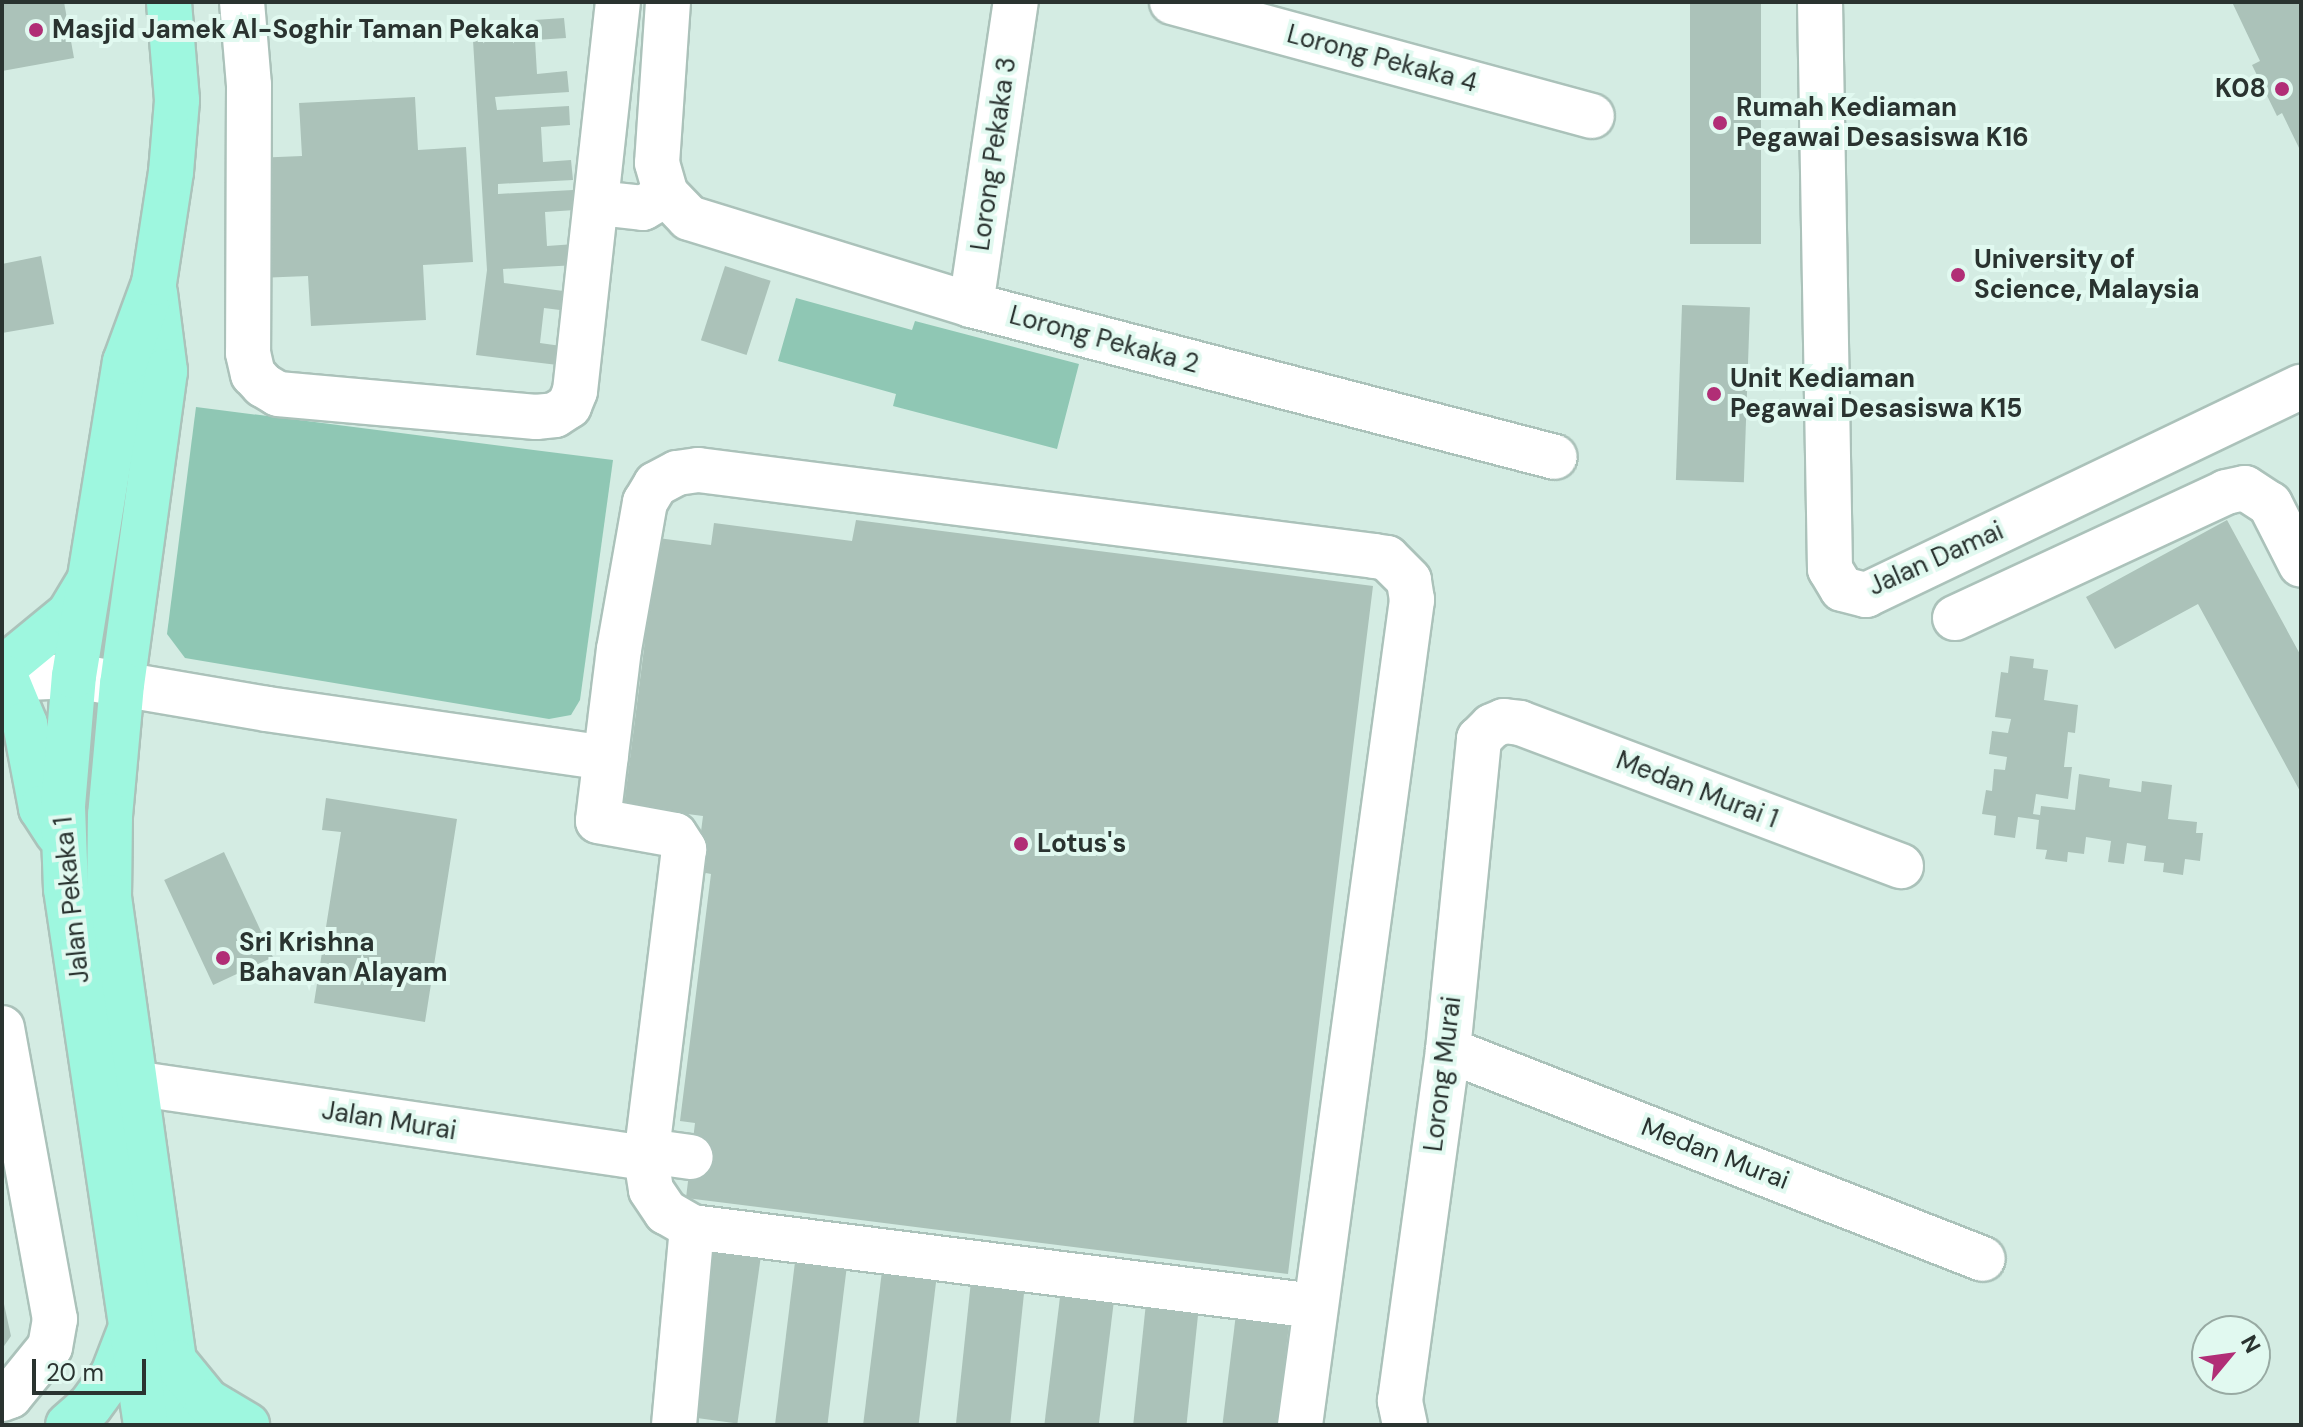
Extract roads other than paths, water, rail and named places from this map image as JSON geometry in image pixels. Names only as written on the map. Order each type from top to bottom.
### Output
[{"type":"main road","name":"Jalan Pekaka 1","points":[[146,1425],[66,889],[63,806],[74,676],[125,362],[154,283],[171,172],[177,100],[169,2]]},
{"type":"main road","name":"Jalan Pekaka 1","points":[[154,283],[165,371],[122,684],[110,815],[109,897],[183,1425]]},
{"type":"main road","points":[[63,842],[41,808],[25,724],[3,675],[69,614],[89,581]]},
{"type":"main road","points":[[68,1425],[90,1406],[113,1374],[130,1330]]},
{"type":"main road","points":[[175,1362],[207,1401],[247,1425]]},
{"type":"street","points":[[242,2],[249,85],[248,353],[253,374],[278,394],[536,417],[555,415],[569,406],[575,391],[618,2]]},
{"type":"street","points":[[598,203],[643,208],[666,194],[657,163],[668,2]]},
{"type":"street","name":"Lorong Pekaka 3","points":[[971,305],[1016,2]]},
{"type":"street","name":"Lorong Pekaka 4","points":[[1172,2],[1592,116]]},
{"type":"street","name":"Jalan Damai","points":[[1820,2],[1830,569],[1842,589],[1866,595],[2299,394]]},
{"type":"street","name":"Lorong Pekaka 2","points":[[666,194],[689,218],[971,305],[1555,457]]},
{"type":"street","points":[[1300,1425],[1314,1306],[1308,1239],[1412,600],[1409,580],[1387,558],[698,470],[677,473],[656,484],[645,502],[598,821],[675,835],[684,849],[646,1155],[651,1190],[666,1212],[692,1227],[1314,1306]]},
{"type":"street","points":[[1955,618],[2226,492],[2245,488],[2270,504],[2301,565]]},
{"type":"street","points":[[3,675],[74,676],[267,709],[605,758]]},
{"type":"street","name":"Medan Murai 1","points":[[1492,726],[1504,721],[1520,723],[1901,866]]},
{"type":"street","name":"Lorong Murai","points":[[1405,1425],[1400,1401],[1448,1050],[1479,739],[1492,726]]},
{"type":"street","points":[[2,1028],[55,1319],[50,1347],[10,1396],[2,1399]]},
{"type":"street","name":"Medan Murai","points":[[1448,1050],[1983,1259]]},
{"type":"street","name":"Jalan Murai","points":[[133,1083],[646,1155],[691,1157]]},
{"type":"street","points":[[674,1425],[692,1227]]},
{"type":"place","name":"Masjid Jamek Al-Soghir Taman Pekaka","points":[[36,30]]},
{"type":"place","name":"K08","points":[[2282,89]]},
{"type":"place","name":"Rumah Kediaman Pegawai Desasiswa K16","points":[[1720,123]]},
{"type":"place","name":"University of Science, Malaysia","points":[[1958,275]]},
{"type":"place","name":"Unit Kediaman Pegawai Desasiswa K15","points":[[1714,394]]},
{"type":"place","name":"Lotus's","points":[[1021,844]]},
{"type":"place","name":"Sri Krishna Bahavan Alayam","points":[[223,958]]}]
